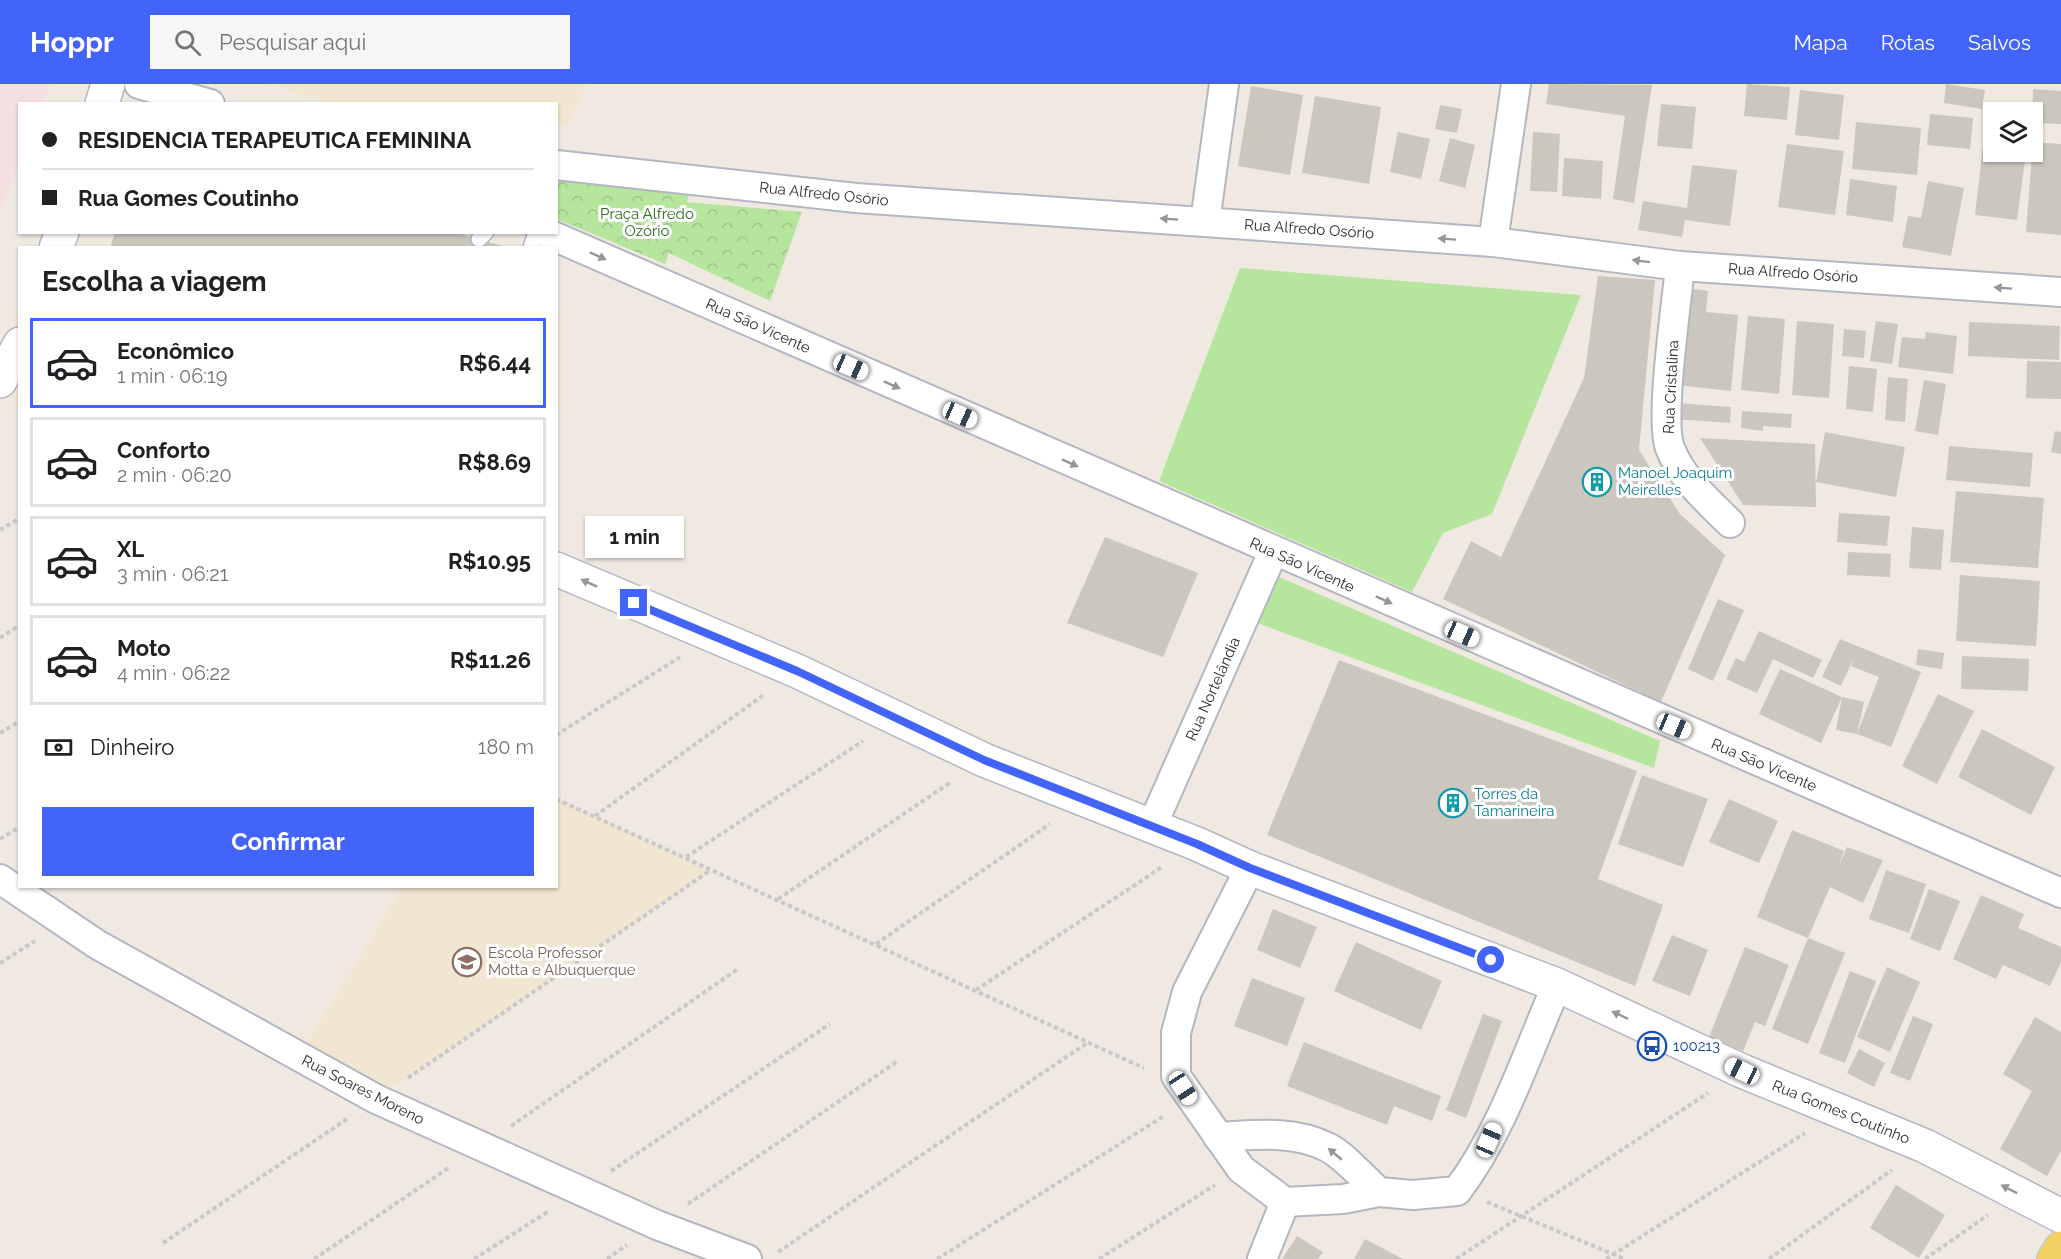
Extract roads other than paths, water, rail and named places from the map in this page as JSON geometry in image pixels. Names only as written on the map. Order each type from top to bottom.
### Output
[{"type":"main road","points":[[2054,1259],[2061,1248]]},
{"type":"street","points":[[103,102],[108,84]]},
{"type":"street","points":[[139,84],[203,102]]},
{"type":"street","points":[[1205,222],[1224,84]]},
{"type":"street","points":[[1492,242],[1516,84]]},
{"type":"street","name":"Rua Alfredo Osório","points":[[558,165],[856,198],[1492,242],[1680,266],[2061,292]]},
{"type":"street","name":"Rua São Vicente","points":[[549,234],[1273,552],[2059,888]]},
{"type":"street","name":"Rua Cristalina","points":[[1680,266],[1668,399],[1669,446],[1678,465],[1696,490],[1730,523]]},
{"type":"street","points":[[0,381],[18,348]]},
{"type":"street","name":"Rua Nortelândia","points":[[1152,826],[1273,552]]},
{"type":"street","name":"Rua Gomes Coutinho","points":[[558,570],[712,637],[797,671],[984,760],[1197,844],[1250,868],[1557,985],[1742,1071],[1925,1146],[2061,1216]]},
{"type":"street","points":[[1250,868],[1186,992],[1176,1033],[1183,1088],[1241,1169],[1285,1202],[1343,1199],[1379,1192],[1413,1195],[1457,1191],[1472,1171],[1489,1140],[1557,985]]},
{"type":"street","name":"Rua Soares Moreno","points":[[0,879],[98,945],[376,1099],[657,1225],[747,1259]]},
{"type":"street","points":[[1218,1137],[1276,1134],[1299,1137],[1329,1148],[1379,1192]]},
{"type":"street","points":[[1262,1259],[1285,1202]]},
{"type":"place","name":"Manoel Joaquim Meirelles","points":[[1597,482]]},
{"type":"place","name":"Torres da Tamarineira","points":[[1453,803]]},
{"type":"place","name":"Escola Professor Motta e Albuquerque","points":[[467,962]]},
{"type":"place","name":"100213","points":[[1652,1046]]},
{"type":"park label","name":"Praça Alfredo Ozório","points":[[647,222]]}]
